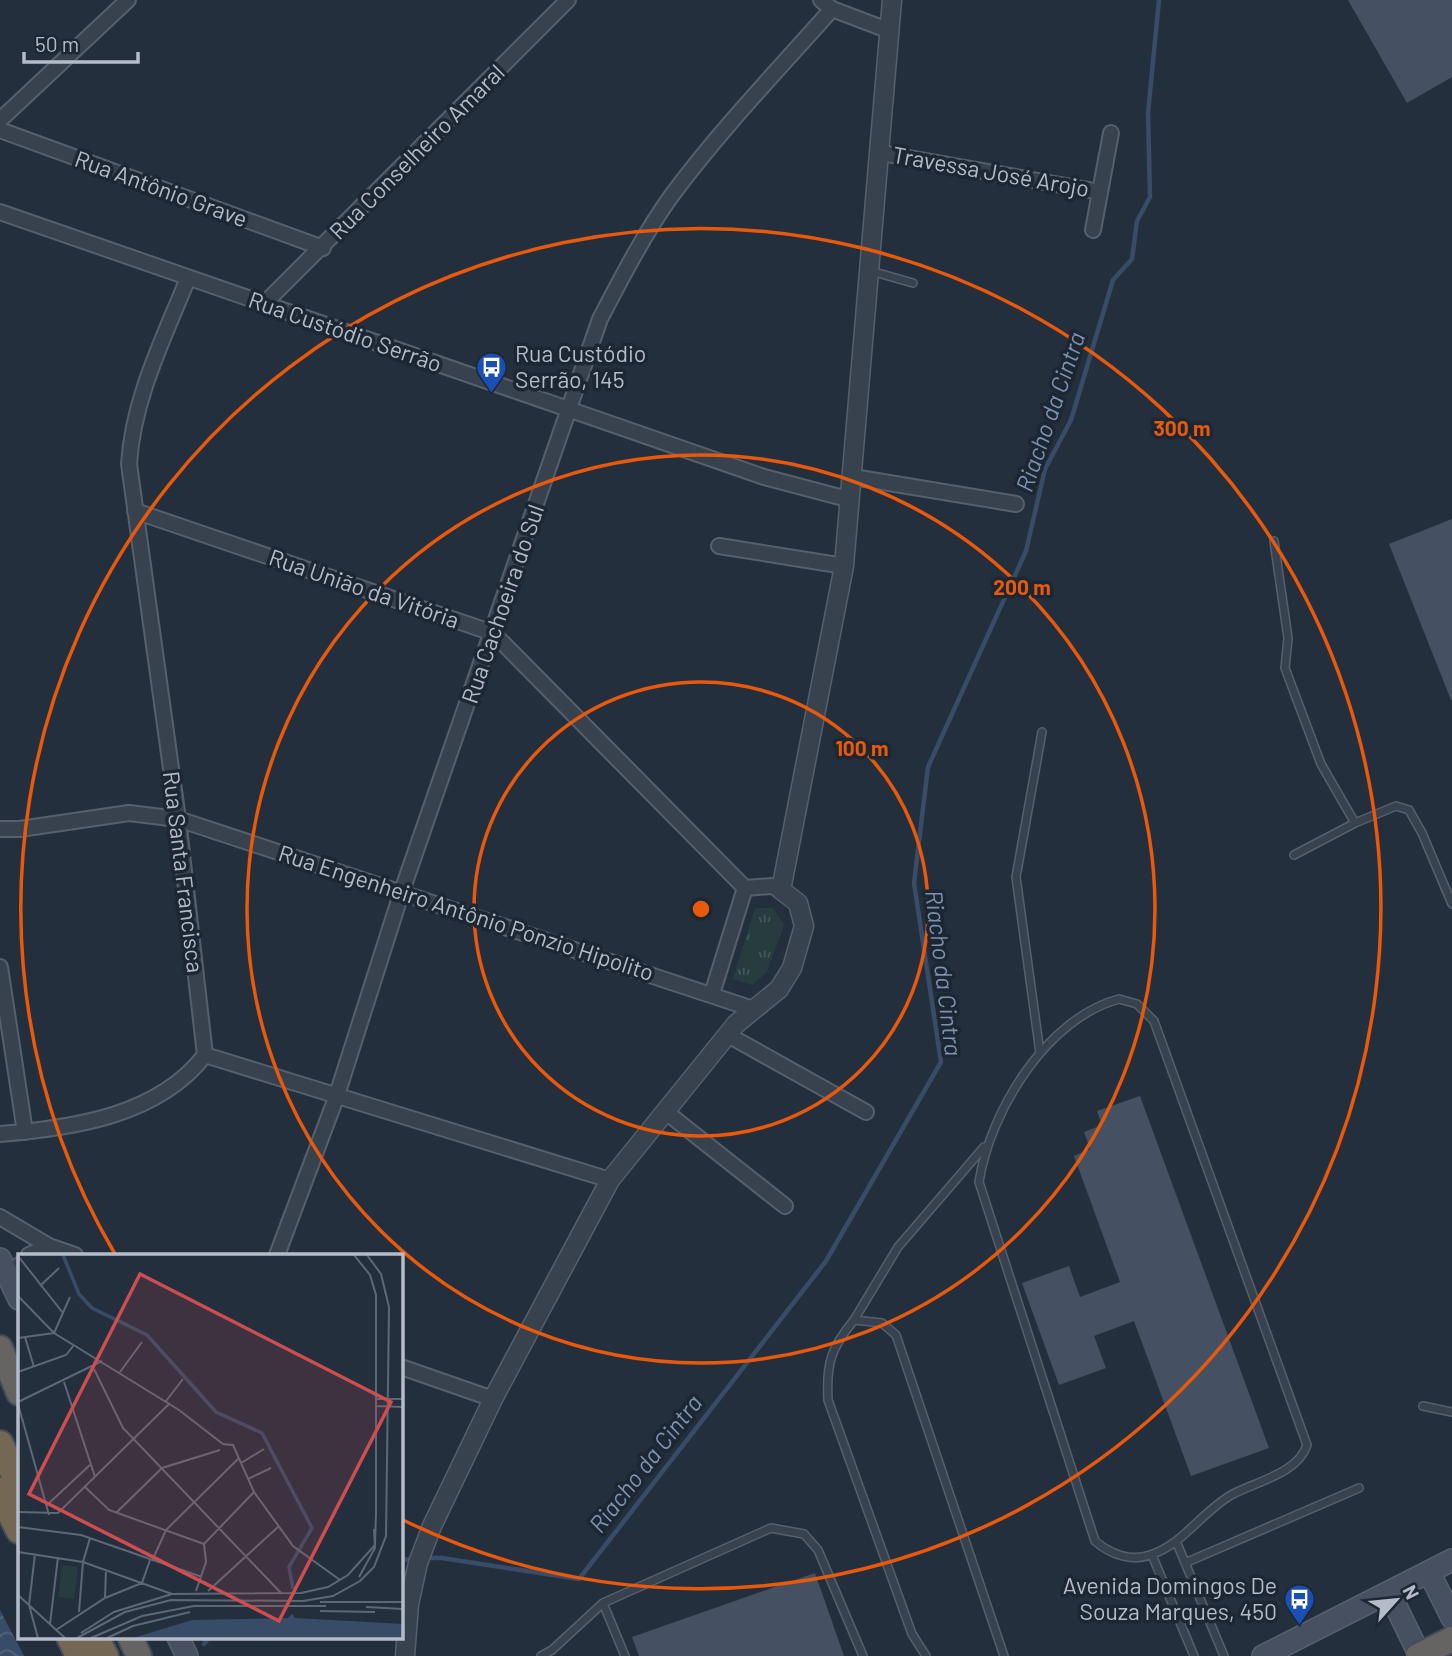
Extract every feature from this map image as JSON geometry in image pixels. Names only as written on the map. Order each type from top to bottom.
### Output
[{"type":"highway","points":[[0,1348],[18,1391]]},
{"type":"highway","points":[[0,1444],[14,1485],[18,1521]]},
{"type":"highway","points":[[70,1638],[79,1656]]},
{"type":"highway","points":[[95,1638],[104,1656]]},
{"type":"highway","points":[[1419,1656],[1452,1639]]},
{"type":"main road","points":[[0,1259],[17,1282]]},
{"type":"main road","points":[[1263,1656],[1452,1560]]},
{"type":"main road","points":[[1429,1572],[1452,1618]]},
{"type":"main road","points":[[1389,1592],[1419,1656]]},
{"type":"main road","points":[[178,1638],[187,1656]]},
{"type":"street","points":[[0,120],[128,0]]},
{"type":"street","name":"Rua Conselheiro Amaral","points":[[265,303],[568,0]]},
{"type":"street","points":[[781,890],[844,566],[892,0]]},
{"type":"street","points":[[827,4],[890,31]]},
{"type":"street","name":"Rua Cachoeira do Sul","points":[[277,1254],[336,1098],[402,891],[494,633],[600,319],[631,259],[671,197],[827,4]]},
{"type":"street","name":"Rua Antônio Grave","points":[[0,130],[323,247]]},
{"type":"street","name":"Travessa José Arojo","points":[[1093,230],[1111,133]]},
{"type":"street","name":"Travessa José Arojo","points":[[881,153],[1100,192]]},
{"type":"street","name":"Rua Custódio Serrão","points":[[0,212],[764,477],[851,500]]},
{"type":"street","name":"Rua Santa Francisca","points":[[188,278],[135,418],[128,464],[178,819],[205,1055]]},
{"type":"street","points":[[853,477],[1016,503]]},
{"type":"street","name":"Rua União da Vitória","points":[[135,511],[494,633],[745,888]]},
{"type":"street","points":[[719,547],[844,566]]},
{"type":"street","name":"Rua Engenheiro Antônio Ponzio Hipolito","points":[[0,829],[20,829],[129,813],[178,819],[753,1009]]},
{"type":"street","points":[[405,1656],[409,1604],[417,1569],[432,1526],[493,1399],[610,1180],[728,1035],[753,1009],[779,989],[786,979],[792,968],[804,926],[798,903],[772,886],[745,888],[712,994]]},
{"type":"street","points":[[0,967],[25,1132]]},
{"type":"street","points":[[728,1035],[866,1112]]},
{"type":"street","points":[[0,1135],[119,1114],[173,1087],[189,1076],[205,1055],[336,1098],[610,1180]]},
{"type":"street","points":[[666,1112],[785,1206]]},
{"type":"street","points":[[0,1217],[49,1246],[72,1254]]},
{"type":"street","points":[[31,1254],[49,1246]]},
{"type":"street","points":[[402,1367],[493,1399]]},
{"type":"lane","points":[[871,271],[913,283]]},
{"type":"lane","points":[[1274,541],[1288,638],[1285,668],[1321,764],[1355,822]]},
{"type":"lane","points":[[1040,1053],[1016,877],[1042,732]]},
{"type":"lane","points":[[1294,855],[1355,822],[1396,806],[1409,810],[1452,904]]},
{"type":"lane","points":[[926,1656],[912,1634],[828,1400],[827,1383],[835,1342],[854,1320],[898,1247],[987,1144],[1016,1089],[1040,1053],[1072,1022],[1098,1004],[1119,999],[1131,1001],[1154,1021],[1307,1445],[1299,1462],[1231,1495],[1175,1541],[1152,1555],[1123,1556],[1106,1550],[1095,1541],[988,1216],[979,1182],[987,1144]]},
{"type":"lane","points":[[854,1320],[882,1324],[896,1335],[1004,1656]]},
{"type":"lane","points":[[1423,1406],[1452,1412]]},
{"type":"lane","points":[[1185,1563],[1359,1488]]},
{"type":"lane","points":[[541,1656],[554,1653],[603,1603],[771,1528],[804,1534],[818,1550],[863,1656]]},
{"type":"lane","points":[[1175,1541],[1224,1656]]},
{"type":"lane","points":[[1152,1555],[1194,1656]]},
{"type":"lane","points":[[603,1603],[625,1656]]},
{"type":"green space","points":[[755,908],[773,908],[784,925],[767,972],[752,985],[733,979]]},
{"type":"water","points":[[0,1610],[24,1656],[0,1656]]},
{"type":"building","points":[[1348,0],[1452,0],[1452,77],[1407,103]]},
{"type":"building","points":[[1452,519],[1452,700],[1451,700],[1389,544]]},
{"type":"building","points":[[1140,1096],[1269,1448],[1191,1476],[1134,1321],[1094,1336],[1106,1368],[1059,1385],[1022,1283],[1069,1266],[1080,1297],[1120,1282],[1074,1156],[1090,1149],[1084,1132],[1102,1125],[1097,1111]]},
{"type":"building","points":[[815,1573],[844,1656],[639,1656],[632,1637]]},
{"type":"waterway","name":"Riacho da Cintra","points":[[426,1558],[442,1558],[579,1579],[826,1261],[941,1062],[914,883],[928,767],[1026,551],[1045,469],[1071,420],[1113,280],[1132,259],[1137,221],[1150,197],[1148,113],[1159,0]]},
{"type":"waterway","name":"Riacho da Cintra","points":[[402,1560],[413,1559]]},
{"type":"waterway","name":"Riacho da Cintra","points":[[204,1644],[208,1638]]},
{"type":"place","name":"Rua Custódio Serrão, 145","points":[[492,394]]},
{"type":"place","name":"Avenida Domingos De Souza Marques, 450","points":[[1300,1626]]}]
